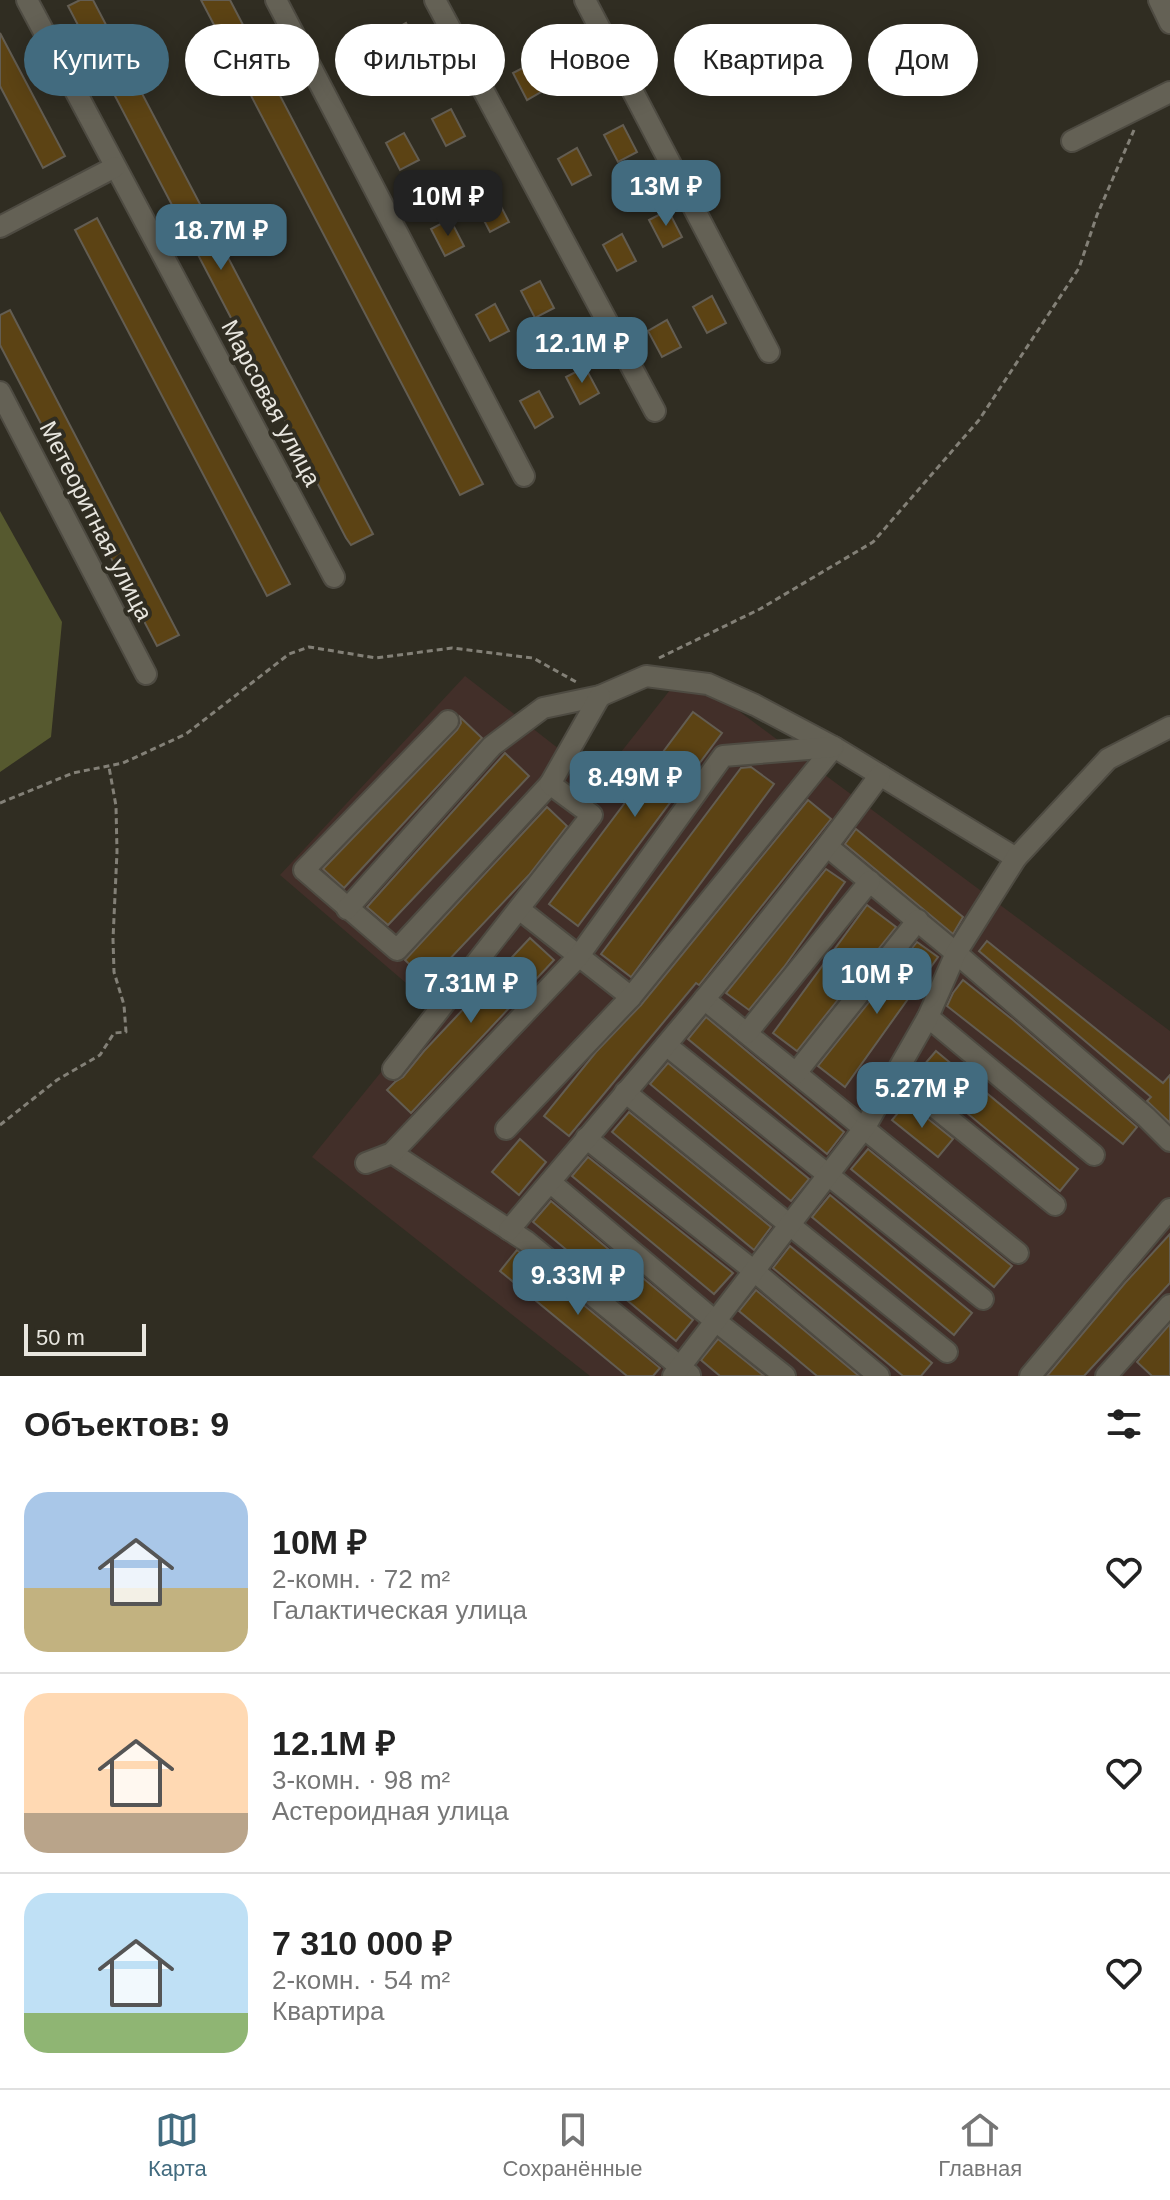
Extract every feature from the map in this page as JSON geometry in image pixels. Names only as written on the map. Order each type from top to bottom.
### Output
[{"type":"street","name":"Марсовая улица","points":[[27,0],[334,577]]},
{"type":"street","points":[[276,0],[524,476]]},
{"type":"street","points":[[435,0],[655,411]]},
{"type":"street","points":[[585,0],[769,352]]},
{"type":"street","points":[[1159,0],[1170,23]]},
{"type":"street","points":[[1072,141],[1170,92]]},
{"type":"street","points":[[0,227],[115,167]]},
{"type":"street","name":"Метеоритная улица","points":[[0,392],[146,674]]},
{"type":"street","points":[[347,909],[492,746],[543,708],[600,696],[646,676],[708,684],[755,705],[834,747],[1016,858]]},
{"type":"street","points":[[448,721],[304,870],[397,950],[550,784],[600,696]]},
{"type":"street","points":[[392,1153],[526,1241],[682,1373],[715,1320],[865,1127],[928,1017],[956,953],[1016,858],[1108,759],[1170,727]]},
{"type":"street","points":[[366,1163],[392,1153],[578,957],[723,756],[834,747]]},
{"type":"street","points":[[506,1129],[631,997],[834,747]]},
{"type":"street","points":[[509,1230],[828,847],[880,775]]},
{"type":"street","points":[[393,1069],[592,815],[550,784]]},
{"type":"street","points":[[828,847],[918,920],[1170,1141]]},
{"type":"street","points":[[747,1033],[870,881]]},
{"type":"street","points":[[519,909],[631,997]]},
{"type":"street","points":[[796,1073],[918,920]]},
{"type":"street","points":[[704,999],[1018,1253]]},
{"type":"street","points":[[928,1017],[1094,1155]]},
{"type":"street","points":[[666,1045],[983,1299]]},
{"type":"street","points":[[895,1075],[1055,1205]]},
{"type":"street","points":[[625,1092],[947,1352]]},
{"type":"street","points":[[586,1138],[753,1270],[879,1376]]},
{"type":"street","points":[[550,1182],[785,1376]]},
{"type":"street","points":[[1030,1376],[1170,1209]]},
{"type":"street","points":[[1106,1376],[1170,1305]]},
{"type":"path","points":[[650,663],[760,609],[873,542],[979,420],[1079,268],[1097,215],[1146,104]]},
{"type":"path","points":[[0,803],[73,773],[123,763],[186,734],[289,654],[309,647],[376,658],[452,648],[533,658],[600,696]]},
{"type":"path","points":[[0,1125],[57,1080],[100,1055],[114,1033],[126,1032],[124,1005],[114,972],[116,806],[109,766]]},
{"type":"shaded area","points":[[685,671],[1170,1031],[1170,1376],[590,1376],[312,1157],[434,1007],[280,875],[465,676],[599,780]]},
{"type":"green space","points":[[0,511],[62,622],[51,737],[0,772]]},
{"type":"building","points":[[80,0],[93,0],[106,24],[77,24],[68,6]]},
{"type":"building","points":[[201,0],[230,0],[243,24],[214,24]]},
{"type":"building","points":[[0,33],[24,78],[24,96],[33,96],[65,156],[43,168],[0,86]]},
{"type":"building","points":[[521,69],[521,88],[513,73]]},
{"type":"building","points":[[115,96],[143,96],[373,534],[351,545]]},
{"type":"building","points":[[251,96],[280,96],[483,484],[460,495]]},
{"type":"building","points":[[451,109],[465,136],[446,146],[432,119]]},
{"type":"building","points":[[623,125],[637,152],[618,162],[604,135]]},
{"type":"building","points":[[404,133],[419,160],[400,170],[386,143]]},
{"type":"building","points":[[577,148],[591,175],[572,185],[558,159]]},
{"type":"building","points":[[495,195],[509,222],[490,232],[476,205]]},
{"type":"building","points":[[668,210],[682,237],[663,247],[649,220]]},
{"type":"building","points":[[97,218],[290,584],[267,596],[75,230]]},
{"type":"building","points":[[450,219],[464,246],[445,256],[431,229]]},
{"type":"building","points":[[622,234],[636,261],[617,271],[603,245]]},
{"type":"building","points":[[540,281],[554,308],[535,318],[521,291]]},
{"type":"building","points":[[712,296],[726,323],[707,333],[693,307]]},
{"type":"building","points":[[495,304],[509,331],[490,341],[476,315]]},
{"type":"building","points":[[10,310],[179,635],[157,646],[0,345],[0,315]]},
{"type":"building","points":[[667,320],[681,347],[662,357],[648,331]]},
{"type":"building","points":[[585,367],[599,393],[580,404],[566,377]]},
{"type":"building","points":[[539,391],[553,417],[535,428],[520,401]]},
{"type":"building","points":[[693,712],[722,733],[578,926],[549,904]]},
{"type":"building","points":[[460,717],[482,738],[344,888],[323,869],[457,730]]},
{"type":"building","points":[[505,753],[529,776],[388,925],[367,907]]},
{"type":"building","points":[[751,767],[774,784],[631,977],[601,954],[741,768]]},
{"type":"building","points":[[808,800],[831,819],[699,985],[696,983],[569,1136],[544,1116],[596,1052],[641,1005]]},
{"type":"building","points":[[547,807],[567,826],[529,875],[428,982],[405,960]]},
{"type":"building","points":[[856,829],[963,917],[953,934],[845,844]]},
{"type":"building","points":[[826,869],[845,882],[749,1010],[726,993]]},
{"type":"building","points":[[867,905],[896,927],[797,1051],[773,1033]]},
{"type":"building","points":[[530,938],[554,960],[411,1113],[387,1090],[403,1077]]},
{"type":"building","points":[[987,941],[1163,1083],[1170,1075],[1170,1123],[1147,1101],[1151,1097],[979,951]]},
{"type":"building","points":[[917,942],[938,957],[845,1087],[818,1066]]},
{"type":"building","points":[[963,980],[1137,1127],[1123,1144],[947,1006]]},
{"type":"building","points":[[706,1017],[844,1132],[827,1154],[688,1039]]},
{"type":"building","points":[[936,1051],[1078,1169],[1060,1191],[918,1072]]},
{"type":"building","points":[[668,1063],[809,1179],[791,1201],[650,1084]]},
{"type":"building","points":[[907,1102],[953,1139],[938,1157],[892,1120]]},
{"type":"building","points":[[629,1112],[771,1227],[754,1250],[612,1132]]},
{"type":"building","points":[[520,1139],[546,1162],[519,1195],[492,1172]]},
{"type":"building","points":[[868,1149],[1012,1266],[994,1287],[851,1169]]},
{"type":"building","points":[[588,1157],[733,1273],[714,1294],[572,1176]]},
{"type":"building","points":[[830,1195],[972,1313],[954,1335],[812,1217]]},
{"type":"building","points":[[551,1201],[693,1320],[676,1341],[533,1222]]},
{"type":"building","points":[[1170,1234],[1170,1283],[1084,1376],[1047,1376],[1125,1283]]},
{"type":"building","points":[[790,1246],[932,1363],[921,1376],[903,1376],[773,1268]]},
{"type":"building","points":[[517,1250],[660,1368],[653,1376],[627,1376],[500,1271]]},
{"type":"building","points":[[756,1290],[859,1376],[817,1376],[739,1311]]},
{"type":"building","points":[[1170,1324],[1170,1376],[1152,1376],[1137,1362]]},
{"type":"building","points":[[718,1339],[764,1376],[720,1376],[701,1360]]}]
